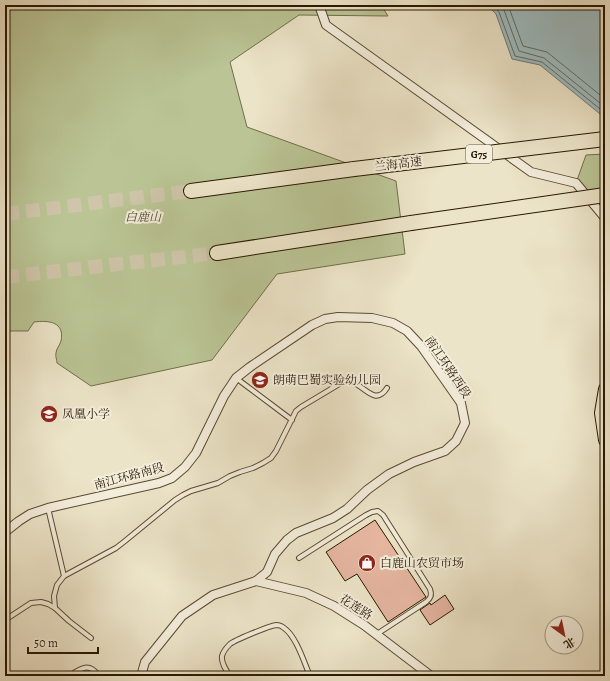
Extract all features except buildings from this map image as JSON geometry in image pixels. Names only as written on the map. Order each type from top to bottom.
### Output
[{"type":"highway","name":"兰海高速","points":[[191,191],[354,169],[605,139]]},
{"type":"highway","points":[[216,253],[605,195]]},
{"type":"main road","points":[[605,389],[601,413],[605,440]]},
{"type":"street","points":[[319,5],[326,25],[530,172],[576,183],[605,218]]},
{"type":"street","name":"南江环路西段","points":[[141,676],[145,662],[182,616],[213,595],[256,581],[267,572],[275,554],[287,540],[296,533],[333,518],[347,509],[367,490],[389,474],[445,450],[456,441],[465,423],[461,404],[421,346],[407,331],[392,324],[372,318],[338,317],[325,319],[312,325],[250,366],[236,378]]},
{"type":"street","name":"南江环路南段","points":[[5,532],[30,514],[48,508],[159,483],[172,478],[185,467],[196,453],[224,396],[236,378]]},
{"type":"street","name":"花莲路","points":[[256,581],[306,593],[334,606],[364,625],[430,676]]},
{"type":"lane","points":[[236,378],[292,420]]},
{"type":"lane","points":[[55,608],[54,596],[57,585],[64,576],[116,548],[183,495],[218,483],[271,458],[296,411],[301,407],[346,380],[353,381],[376,396],[380,395],[387,388]]},
{"type":"lane","points":[[48,508],[64,576]]},
{"type":"lane","points":[[300,558],[366,515],[378,511],[383,515],[432,594],[426,602],[376,635]]},
{"type":"lane","points":[[5,620],[31,603],[41,602],[55,608],[91,638]]},
{"type":"lane","points":[[230,676],[222,664],[222,656],[225,649],[231,643],[269,626],[277,625],[283,627],[294,638],[310,676]]},
{"type":"lane","points":[[69,676],[85,667],[94,670],[99,676]]},
{"type":"green space","name":"白鹿山","points":[[5,5],[381,5],[388,16],[299,15],[230,62],[247,127],[396,181],[405,254],[277,274],[212,360],[91,386],[57,363],[56,352],[62,335],[61,330],[55,324],[45,321],[34,322],[28,331],[5,331]]},
{"type":"green space","points":[[605,154],[605,218],[576,183],[586,155]]},
{"type":"water","points":[[487,5],[605,5],[605,118],[540,65],[512,59],[496,14]]},
{"type":"tunnel","points":[[5,214],[191,191]]},
{"type":"tunnel","points":[[5,277],[217,253]]},
{"type":"place","name":"朗萌巴蜀实验幼儿园","points":[[260,380]]},
{"type":"place","name":"凤凰小学","points":[[49,414]]},
{"type":"place","name":"白鹿山农贸市场","points":[[367,563]]}]
